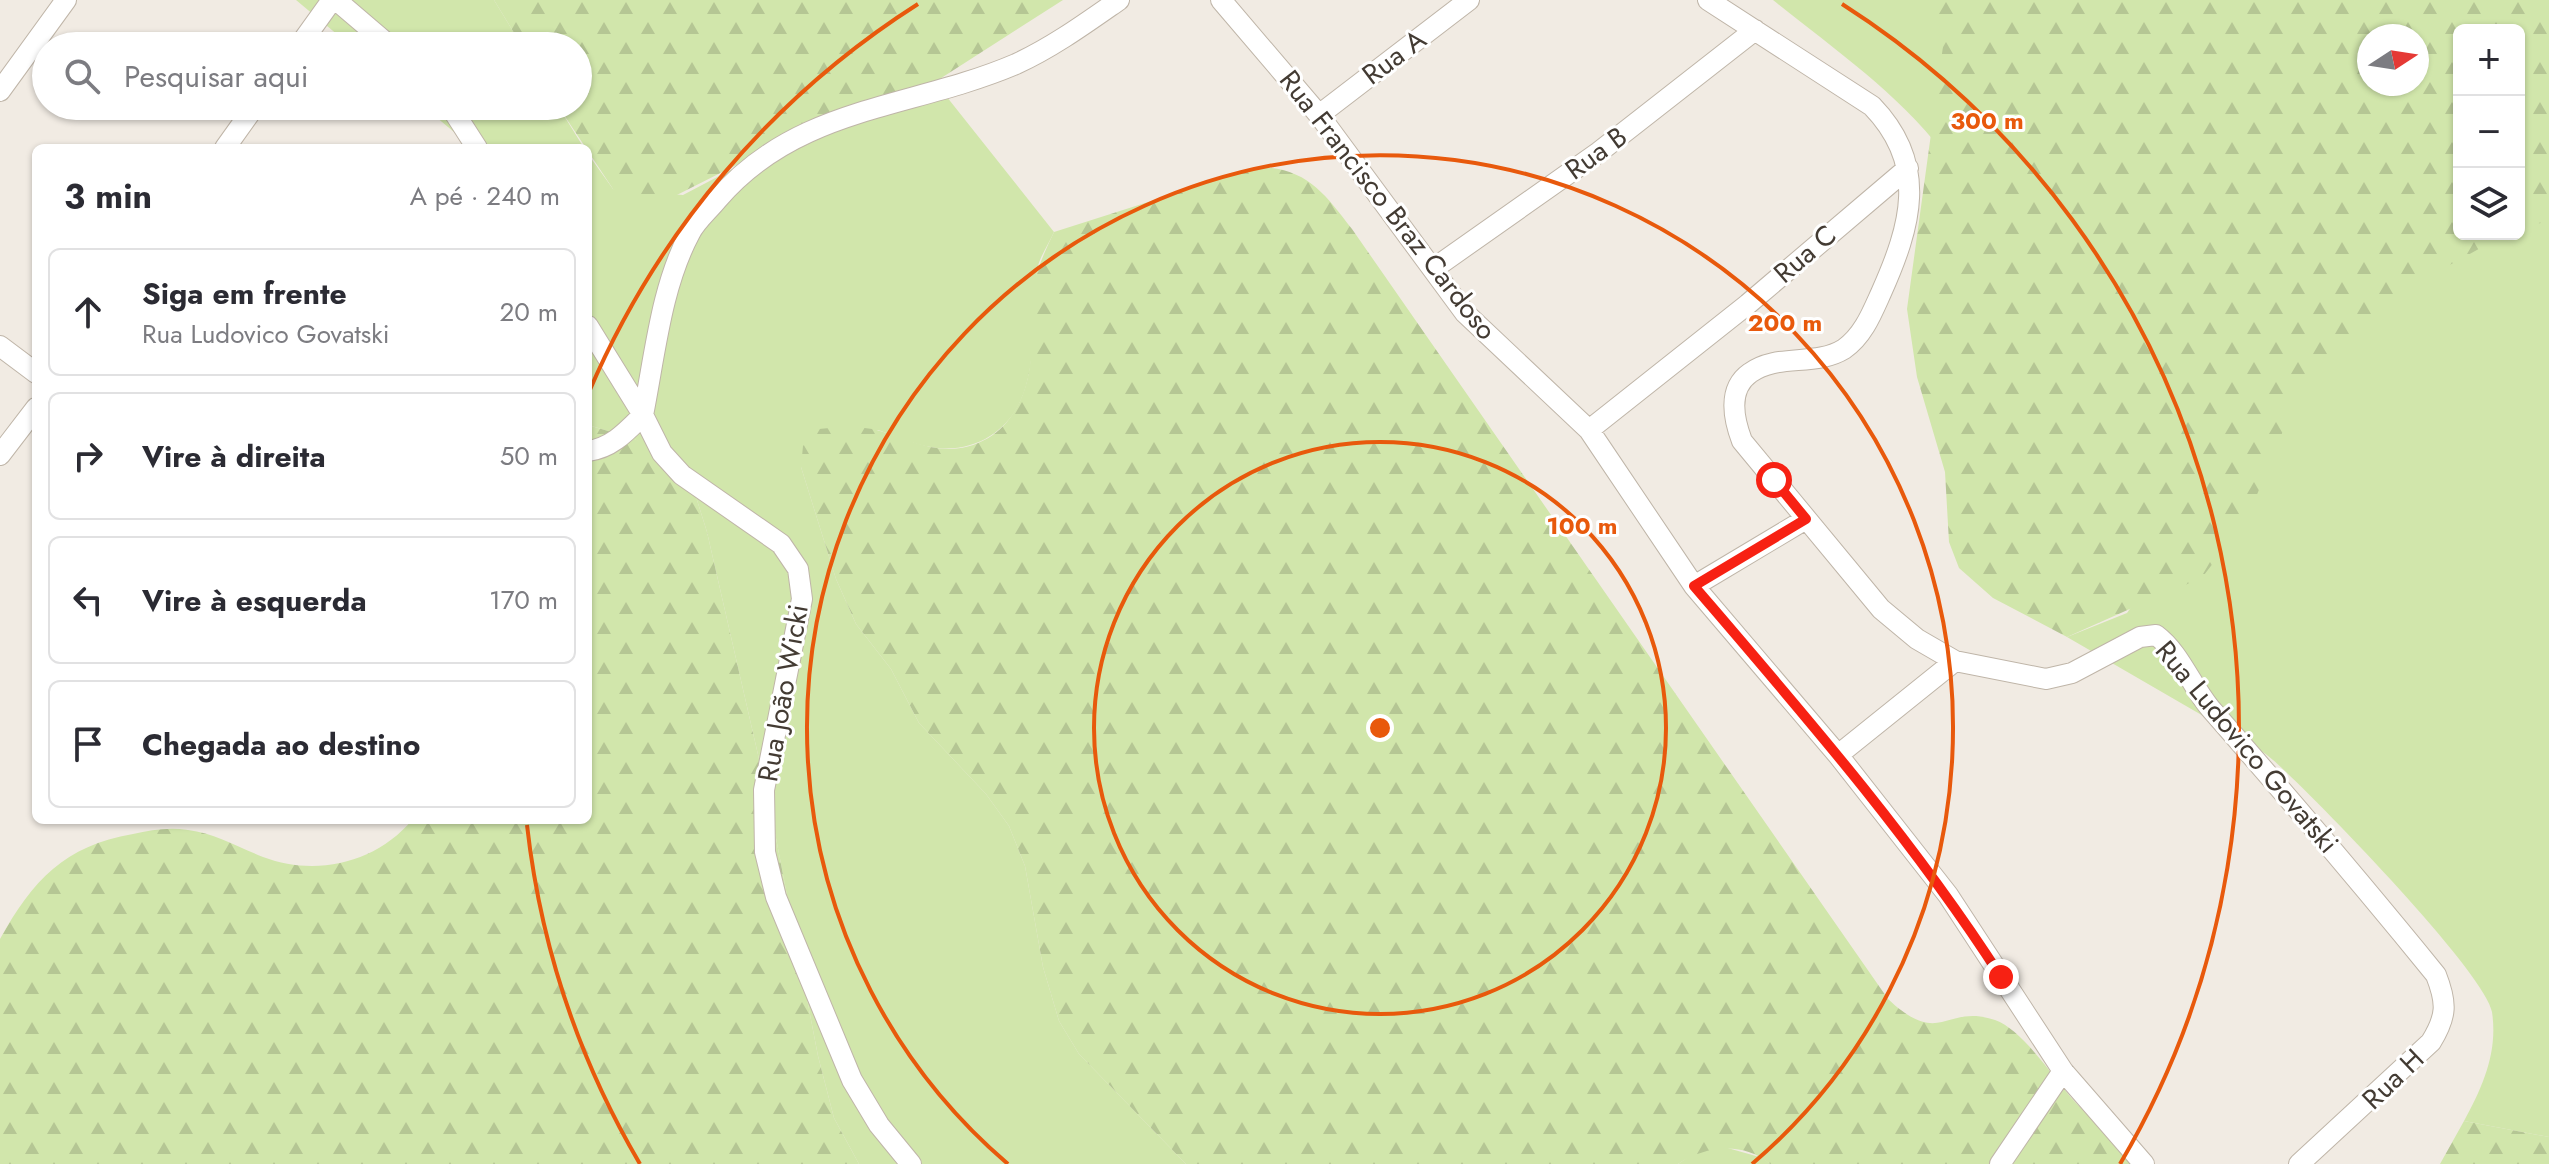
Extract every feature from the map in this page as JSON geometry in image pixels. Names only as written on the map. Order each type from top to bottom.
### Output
[{"type":"street","points":[[43,32],[66,0]]},
{"type":"street","points":[[310,32],[334,0],[373,32]]},
{"type":"street","points":[[592,451],[599,450],[621,437],[643,415],[671,279],[691,231],[742,170],[792,138],[848,116],[1015,64],[1065,37],[1119,0]]},
{"type":"street","name":"Rua Francisco Braz Cardoso","points":[[1221,0],[1319,115],[1465,313],[1589,430],[1694,586],[1838,755],[1948,895],[2063,1071],[2144,1164]]},
{"type":"street","name":"Rua A","points":[[1319,115],[1469,0]]},
{"type":"street","name":"Rua Ludovico Govatski","points":[[1708,0],[1872,106],[1893,128],[1908,168],[1910,206],[1901,248],[1866,325],[1847,347],[1824,359],[1771,364],[1749,374],[1737,392],[1733,416],[1742,441],[1881,609],[1917,639],[1955,661],[2046,679],[2072,673],[2140,637],[2156,635],[2168,644],[2198,693],[2306,815],[2436,975]]},
{"type":"street","name":"Rua B","points":[[1433,269],[1599,152],[1755,30]]},
{"type":"street","points":[[0,91],[32,47]]},
{"type":"street","points":[[228,144],[245,120]]},
{"type":"street","points":[[459,120],[474,144]]},
{"type":"street","name":"Rua C","points":[[1589,430],[1748,304],[1908,168]]},
{"type":"street","name":"Rua João Wicki","points":[[592,332],[643,415],[662,453],[682,475],[781,544],[798,569],[802,599],[764,790],[765,852],[776,897],[852,1080],[879,1125],[911,1164]]},
{"type":"street","points":[[0,346],[32,370]]},
{"type":"street","points":[[0,455],[32,413]]},
{"type":"street","points":[[1694,586],[1806,519]]},
{"type":"street","points":[[1838,755],[1955,661]]},
{"type":"street","name":"Rua H","points":[[2299,1164],[2431,1042],[2444,1020],[2446,1001],[2436,975]]},
{"type":"street","points":[[2000,1164],[2063,1071]]},
{"type":"green space","points":[[296,0],[494,0],[513,32],[334,32]]},
{"type":"green space","points":[[494,0],[1063,0],[935,82],[839,113],[661,203],[637,203],[613,189],[592,157],[592,144],[583,144],[567,120],[592,120],[592,32],[513,32]]},
{"type":"green space","points":[[1773,0],[1953,0],[1942,151],[1884,90]]},
{"type":"green space","points":[[1936,0],[2549,0],[2549,221],[2525,227],[2525,24],[2453,24],[2453,240],[2495,240],[2406,289],[2301,387],[2247,519],[2204,575],[2145,607],[2132,608],[2067,637],[1993,598],[1959,568],[1949,542],[1945,472],[1917,377],[1907,309],[1944,39]]},
{"type":"green space","points":[[935,82],[1054,232],[1038,266],[1027,381],[1020,402],[1008,420],[990,436],[954,448],[918,444],[878,430],[801,467],[836,579],[856,624],[891,669],[919,723],[986,794],[1009,826],[1025,866],[1043,967],[1059,1021],[1079,1054],[1186,1164],[859,1164],[834,1118],[818,1056],[770,807],[707,532],[692,484],[635,439],[592,426],[592,160],[613,189],[683,195],[839,113]]},
{"type":"green space","points":[[440,120],[567,120],[582,144],[468,144]]},
{"type":"green space","points":[[1258,167],[1289,172],[1313,185],[1352,229],[1888,999],[1920,1021],[1932,1023],[1978,1016],[2006,1026],[2028,1045],[2077,1104],[2139,1164],[1770,1164],[1748,1152],[1724,1149],[1700,1153],[1678,1164],[1186,1164],[1079,1054],[1059,1021],[1043,967],[1025,866],[1009,826],[986,794],[919,723],[891,669],[856,624],[836,579],[801,467],[803,446],[819,429],[842,427],[872,429],[942,449],[970,446],[986,439],[1010,417],[1026,387],[1031,351],[1031,296],[1037,271],[1054,232]]},
{"type":"green space","points":[[2549,220],[2549,1137],[2464,1121],[2491,1055],[2492,1012],[2461,961],[2357,844],[2266,754],[2067,637],[2127,613],[2288,383],[2326,338],[2479,240],[2525,240],[2525,223]]},
{"type":"green space","points":[[592,426],[635,439],[676,462],[692,484],[707,532],[770,807],[818,1056],[834,1118],[859,1164],[0,1164],[0,939],[25,899],[53,869],[88,847],[160,829],[207,834],[263,857],[304,866],[344,862],[363,856],[397,835],[408,824],[592,824]]},
{"type":"green space","points":[[2464,1121],[2549,1137],[2549,1164],[2440,1164]]},
{"type":"green space","points":[[1724,1147],[1763,1158],[1770,1164],[1678,1164],[1697,1151]]},
{"type":"route","points":[[1774,480],[1806,519],[1694,586],[1838,755],[1930,872],[2001,977]]}]
